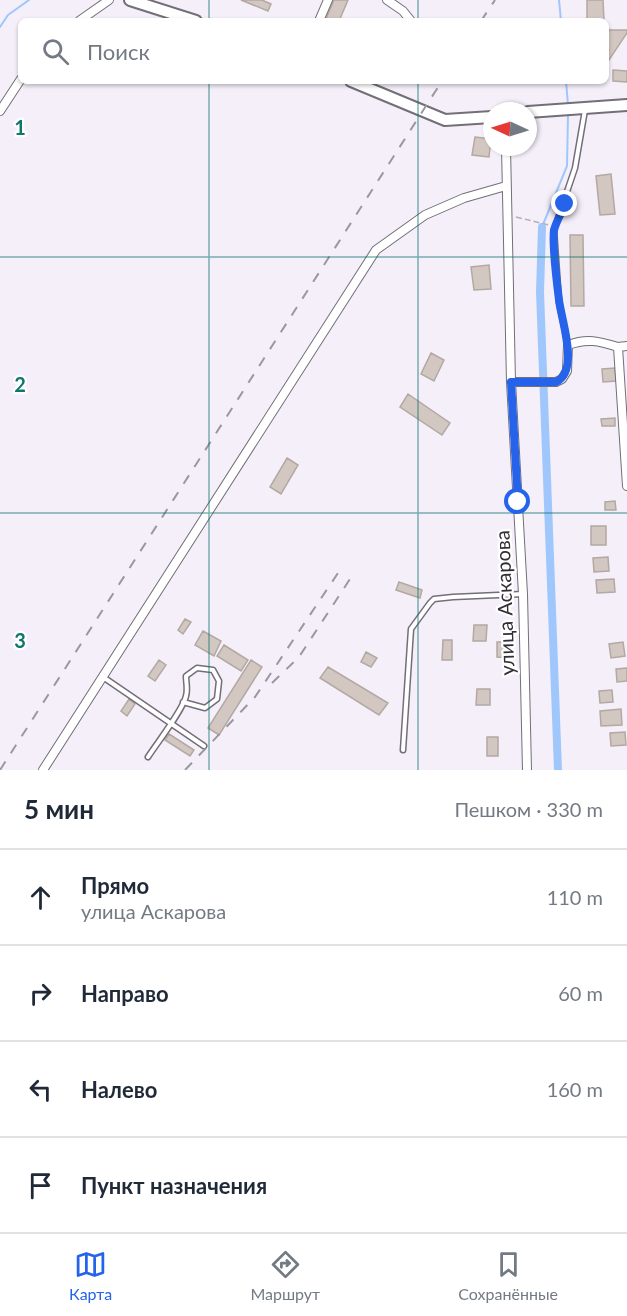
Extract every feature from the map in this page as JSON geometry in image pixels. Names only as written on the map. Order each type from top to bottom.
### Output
[{"type":"main road","points":[[130,0],[187,18]]},
{"type":"main road","points":[[368,84],[445,120],[483,118]]},
{"type":"main road","points":[[537,111],[627,105]]},
{"type":"street","points":[[83,18],[109,0]]},
{"type":"street","points":[[320,18],[328,0]]},
{"type":"street","points":[[387,0],[409,18]]},
{"type":"street","points":[[0,111],[18,84]]},
{"type":"street","name":"улица Аскарова","points":[[506,156],[511,382],[523,594],[527,770]]},
{"type":"street","points":[[43,770],[376,250],[425,215],[464,198],[506,186]]},
{"type":"street","points":[[511,382],[556,382],[562,379],[567,371],[568,345],[595,339],[618,347],[627,346]]},
{"type":"street","points":[[618,347],[627,486]]},
{"type":"lane","points":[[568,345],[559,302],[555,227],[575,168],[582,107]]},
{"type":"lane","points":[[403,750],[411,629],[430,603],[434,599],[453,597],[523,594]]},
{"type":"lane","points":[[148,757],[186,696],[186,676],[197,668],[213,670],[219,681],[217,699],[205,708],[183,702]]},
{"type":"lane","points":[[102,676],[204,746]]},
{"type":"path","points":[[506,216],[533,220],[555,227]]},
{"type":"building","points":[[241,0],[262,0],[271,4],[268,11]]},
{"type":"building","points":[[334,0],[348,0],[340,18],[326,18]]},
{"type":"building","points":[[587,0],[603,0],[604,18],[587,18]]},
{"type":"building","points":[[609,30],[627,30],[609,60]]},
{"type":"building","points":[[613,70],[627,71],[627,82],[613,81]]},
{"type":"building","points":[[475,137],[483,138],[483,156],[489,157],[472,155]]},
{"type":"building","points":[[611,174],[615,214],[600,215],[596,176]]},
{"type":"building","points":[[570,235],[583,235],[584,306],[571,306]]},
{"type":"building","points":[[489,265],[491,289],[474,290],[471,267]]},
{"type":"building","points":[[431,353],[444,360],[434,381],[421,374]]},
{"type":"building","points":[[615,368],[616,381],[603,382],[602,369]]},
{"type":"building","points":[[408,394],[450,423],[442,435],[400,407]]},
{"type":"building","points":[[615,418],[615,426],[602,426],[601,419]]},
{"type":"building","points":[[287,458],[298,465],[281,494],[270,487]]},
{"type":"building","points":[[615,501],[616,510],[605,510],[605,502]]},
{"type":"building","points":[[591,526],[606,526],[606,545],[591,545]]},
{"type":"building","points":[[608,557],[609,571],[594,572],[593,558]]},
{"type":"building","points":[[614,579],[615,592],[597,593],[596,580]]},
{"type":"building","points":[[399,582],[422,590],[420,598],[396,590]]},
{"type":"building","points":[[185,619],[191,622],[183,634],[178,630]]},
{"type":"building","points":[[474,625],[487,625],[486,641],[473,641]]},
{"type":"building","points":[[203,631],[221,641],[214,656],[195,645]]},
{"type":"building","points":[[443,640],[452,640],[452,660],[442,660]]},
{"type":"building","points":[[497,642],[511,642],[510,658],[497,657]]},
{"type":"building","points":[[623,642],[625,656],[611,658],[609,644]]},
{"type":"building","points":[[224,645],[248,660],[241,671],[217,656]]},
{"type":"building","points":[[366,652],[377,658],[371,667],[361,662]]},
{"type":"building","points":[[159,660],[166,665],[155,681],[148,676]]},
{"type":"building","points":[[251,660],[262,667],[219,735],[208,728]]},
{"type":"building","points":[[328,667],[388,703],[379,715],[320,678]]},
{"type":"building","points":[[627,668],[627,681],[617,682],[616,669]]},
{"type":"building","points":[[477,689],[490,689],[490,705],[476,705]]},
{"type":"building","points":[[612,690],[613,702],[600,703],[599,691]]},
{"type":"building","points":[[129,699],[135,704],[127,716],[121,711]]},
{"type":"building","points":[[621,709],[622,725],[601,726],[600,711]]},
{"type":"building","points":[[625,732],[626,745],[611,746],[610,733]]},
{"type":"building","points":[[169,734],[194,750],[190,756],[165,740]]},
{"type":"building","points":[[487,737],[498,737],[498,756],[487,756]]},
{"type":"waterway","points":[[0,27],[8,15],[29,0]]},
{"type":"waterway","points":[[559,0],[561,18]]},
{"type":"waterway","points":[[566,84],[568,105]]},
{"type":"waterway","points":[[542,227],[567,166],[568,114]]},
{"type":"waterway","points":[[542,227],[540,292],[558,770]]},
{"type":"railway","points":[[483,18],[495,0]]},
{"type":"railway","points":[[0,770],[440,84]]},
{"type":"railway","points":[[185,770],[255,697],[338,573]]},
{"type":"railway","points":[[272,683],[299,657],[350,579]]},
{"type":"route","points":[[518,502],[511,382],[556,382],[562,379],[567,371],[568,345],[564,317],[559,302],[554,230],[565,204]]}]
